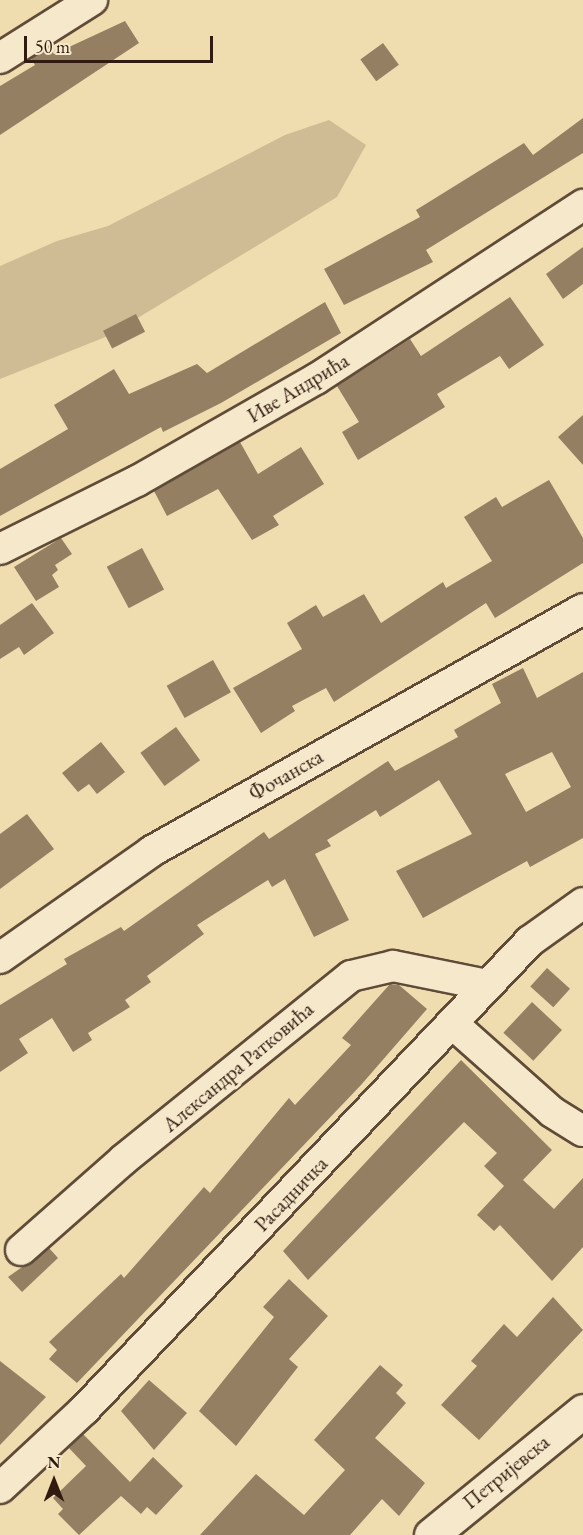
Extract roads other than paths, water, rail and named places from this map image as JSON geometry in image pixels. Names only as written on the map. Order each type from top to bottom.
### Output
[{"type":"main road","name":"Петријевска","points":[[431,1535],[583,1411]]},
{"type":"street","points":[[0,58],[92,0]]},
{"type":"street","name":"Иве Андрића","points":[[0,549],[137,481],[316,379],[583,205]]},
{"type":"street","name":"Фочанска","points":[[0,958],[152,851],[583,609]]},
{"type":"street","name":"Расадничка","points":[[0,1488],[84,1410],[530,941],[583,903]]},
{"type":"street","name":"Александра Ратковића","points":[[21,1250],[123,1160],[351,976],[393,966],[487,985]]},
{"type":"street","points":[[453,1024],[552,1112],[583,1131]]}]
